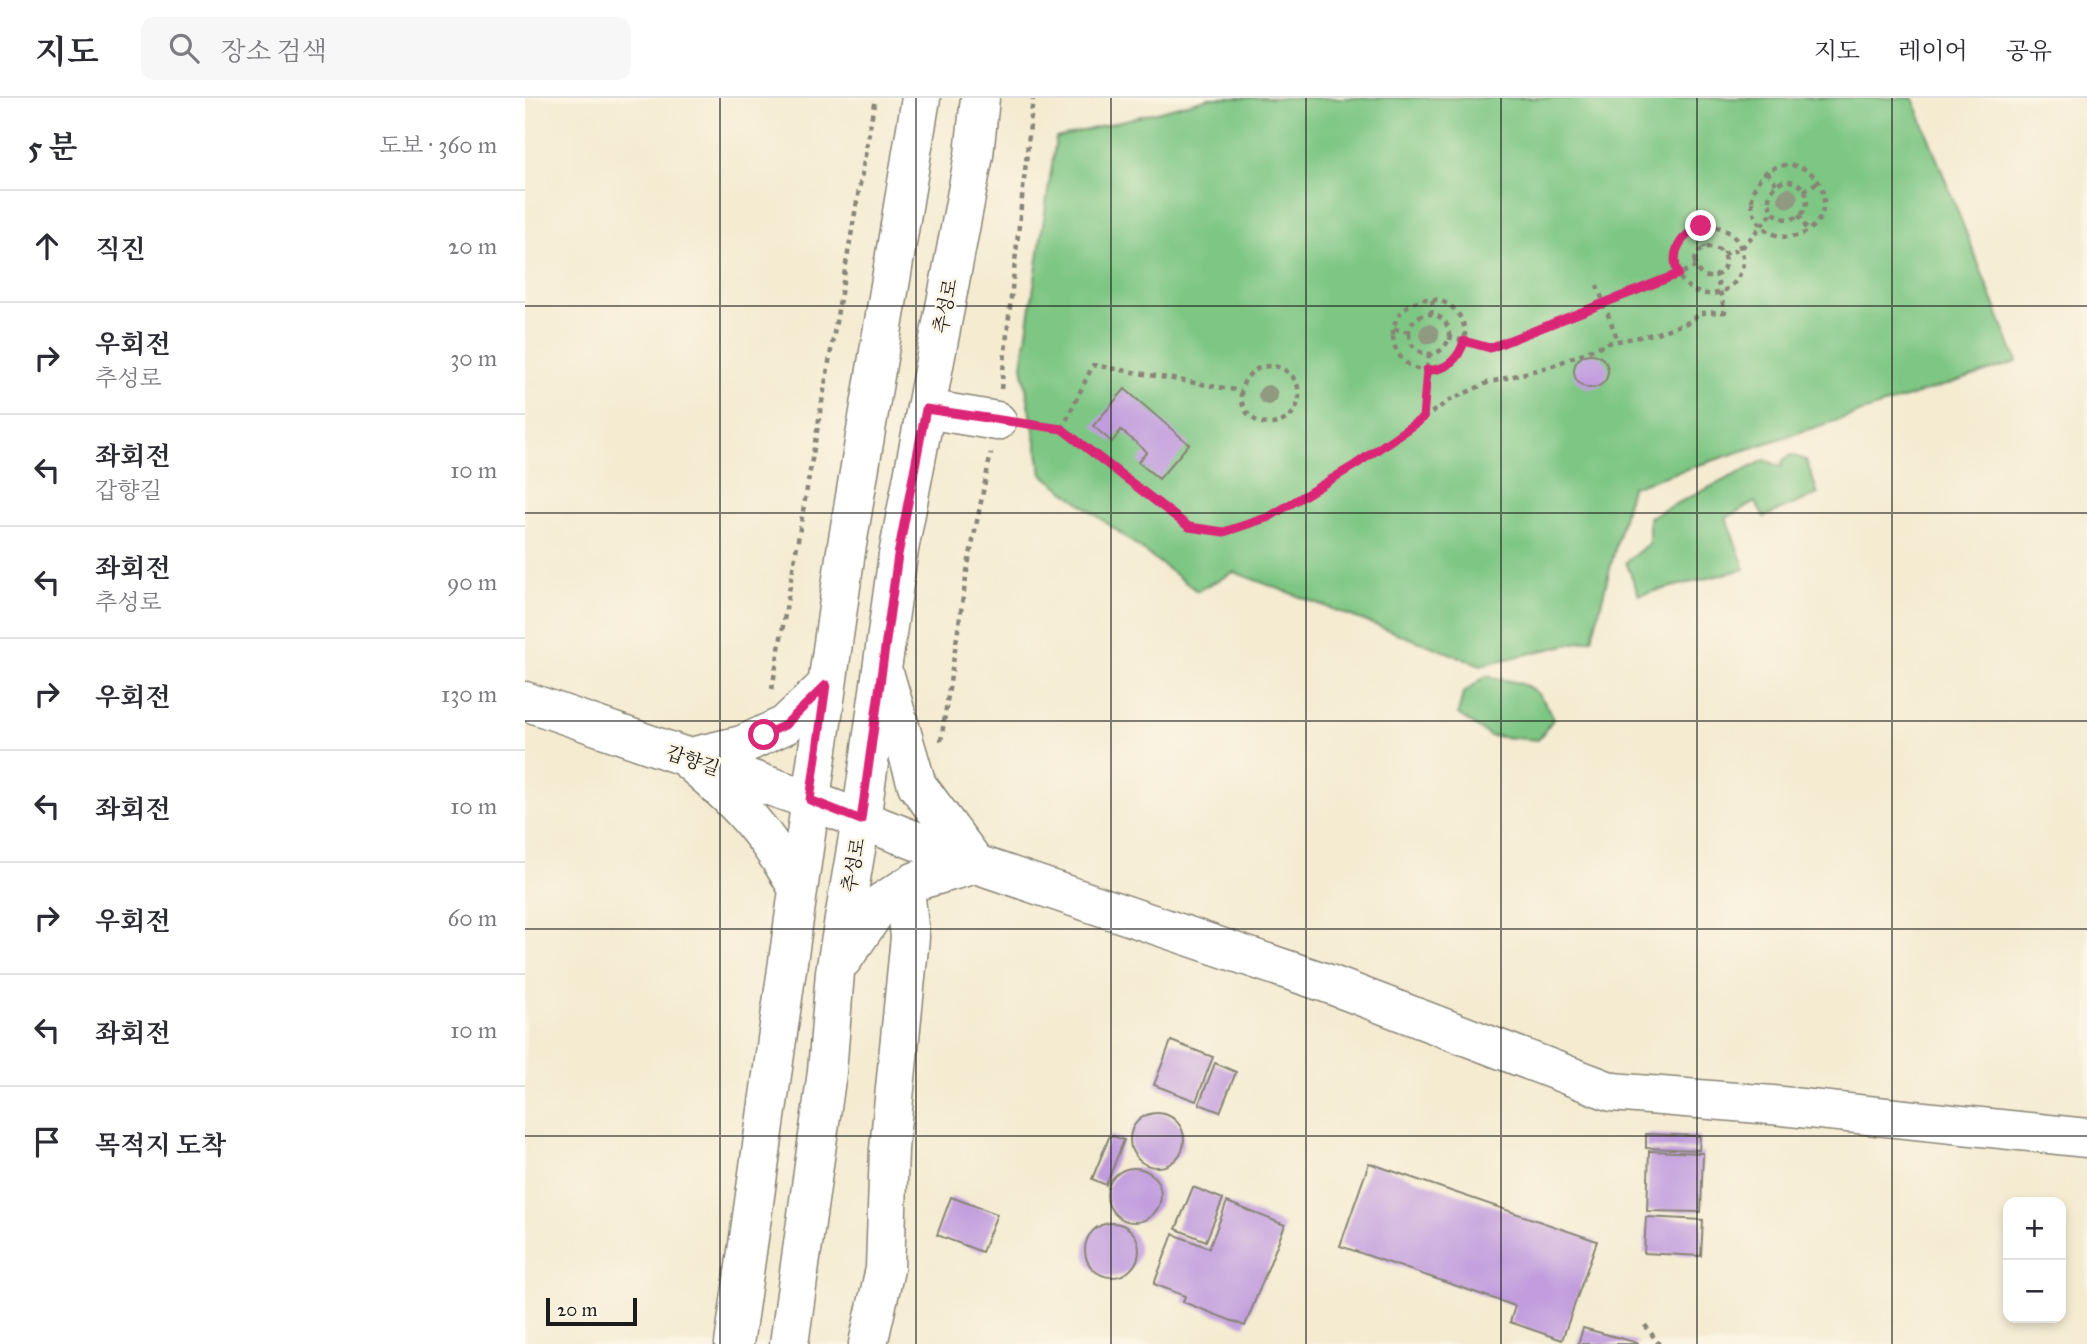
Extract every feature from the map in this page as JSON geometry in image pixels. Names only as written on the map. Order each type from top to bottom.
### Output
[{"type":"main road","points":[[734,1344],[826,685],[921,98]]},
{"type":"main road","name":"추성로","points":[[789,1344],[827,1072],[835,972],[861,820],[898,555],[974,155],[980,98]]},
{"type":"main road","points":[[926,409],[997,421]]},
{"type":"main road","points":[[835,972],[882,902],[916,881],[976,864],[917,785],[882,667]]},
{"type":"main road","points":[[686,758],[742,745],[785,725],[826,685]]},
{"type":"main road","name":"갑향길","points":[[525,701],[810,800],[976,864],[1329,984],[1612,1092],[1772,1105],[2087,1138]]},
{"type":"main road","points":[[686,758],[746,811],[770,840],[797,887]]},
{"type":"main road","points":[[868,1344],[884,1269],[889,1149],[910,937],[905,888]]},
{"type":"path","points":[[764,735],[875,98]]},
{"type":"path","points":[[1790,164],[1802,167],[1819,181],[1825,195],[1825,207],[1820,219],[1808,231],[1791,237],[1780,236],[1760,224],[1752,202],[1753,191],[1767,171],[1790,164]]},
{"type":"path","points":[[1767,171],[1777,185]]},
{"type":"path","points":[[1789,181],[1804,191],[1806,205],[1799,215],[1787,219],[1773,212],[1769,200],[1777,185],[1789,181]]},
{"type":"path","points":[[1804,191],[1819,181]]},
{"type":"path","points":[[1723,254],[1741,248],[1773,212]]},
{"type":"path","points":[[1799,215],[1808,231]]},
{"type":"path","points":[[1713,225],[1724,229],[1734,235],[1741,248],[1743,268],[1738,279],[1720,292],[1698,293],[1688,288],[1678,274],[1675,258],[1677,247],[1682,238],[1696,229],[1713,225]]},
{"type":"path","points":[[1696,229],[1704,248]]},
{"type":"path","points":[[1704,248],[1715,248],[1723,254],[1724,269],[1716,275],[1707,277],[1696,267],[1696,258],[1704,248]]},
{"type":"path","points":[[1448,337],[1490,348],[1696,267]]},
{"type":"path","points":[[997,421],[1062,429],[1189,527],[1224,532],[1269,517],[1355,465],[1450,400],[1487,383],[1552,366],[1618,341],[1654,334],[1689,322],[1700,313],[1725,312],[1716,275]]},
{"type":"path","points":[[1597,285],[1618,341]]},
{"type":"path","points":[[1431,315],[1433,299]]},
{"type":"path","points":[[1433,299],[1454,308],[1461,318],[1464,341],[1455,360],[1446,367],[1427,370],[1413,367],[1403,360],[1397,351],[1394,329],[1399,315],[1408,306],[1433,299]]},
{"type":"path","points":[[1431,315],[1445,322],[1448,337],[1440,351],[1429,353],[1415,347],[1410,332],[1417,318],[1431,315]]},
{"type":"path","points":[[1394,329],[1410,332]]},
{"type":"path","points":[[1423,418],[1429,353]]},
{"type":"path","points":[[1062,429],[1093,365],[1241,391]]},
{"type":"path","points":[[1273,366],[1290,374],[1296,382],[1298,401],[1288,417],[1271,424],[1261,423],[1246,412],[1241,391],[1243,384],[1255,370],[1273,366]]},
{"type":"path","points":[[1645,1325],[1658,1344]]},
{"type":"green space","points":[[1210,98],[1913,98],[2017,362],[1631,487],[1592,639],[1481,665],[1234,572],[1197,591],[1042,474],[1022,366],[1056,138]]},
{"type":"green space","points":[[1791,455],[1806,460],[1818,494],[1764,517],[1755,502],[1726,518],[1745,569],[1639,595],[1626,562],[1649,543],[1649,517],[1765,460],[1782,467],[1783,460]]},
{"type":"green space","points":[[1486,676],[1520,683],[1535,691],[1541,698],[1553,719],[1538,740],[1490,736],[1458,714],[1463,693]]},
{"type":"building","points":[[1591,354],[1603,359],[1608,371],[1603,383],[1591,388],[1579,383],[1574,371],[1579,359]]},
{"type":"building","points":[[1125,389],[1189,444],[1159,479],[1138,462],[1147,452],[1121,430],[1112,442],[1093,426]]},
{"type":"building","points":[[1171,1041],[1213,1057],[1196,1101],[1154,1085]]},
{"type":"building","points":[[1215,1063],[1236,1072],[1220,1112],[1199,1104]]},
{"type":"building","points":[[1157,1113],[1176,1121],[1184,1140],[1176,1159],[1157,1167],[1138,1159],[1130,1140],[1138,1121]]},
{"type":"building","points":[[1646,1134],[1700,1136],[1699,1150],[1646,1148]]},
{"type":"building","points":[[1110,1135],[1124,1140],[1106,1185],[1092,1179]]},
{"type":"building","points":[[1649,1151],[1703,1153],[1701,1212],[1647,1211]]},
{"type":"building","points":[[1369,1163],[1597,1241],[1562,1340],[1510,1322],[1515,1306],[1340,1246]]},
{"type":"building","points":[[1134,1168],[1153,1176],[1161,1195],[1153,1214],[1134,1222],[1115,1214],[1107,1195],[1115,1176]]},
{"type":"building","points":[[1193,1187],[1223,1199],[1206,1241],[1176,1229]]},
{"type":"building","points":[[951,1197],[997,1214],[982,1252],[937,1235]]},
{"type":"building","points":[[1227,1202],[1285,1225],[1245,1326],[1183,1302],[1185,1296],[1154,1284],[1173,1234],[1209,1248]]},
{"type":"building","points":[[1646,1217],[1703,1220],[1701,1256],[1644,1253]]},
{"type":"building","points":[[1112,1223],[1131,1231],[1139,1250],[1131,1269],[1112,1277],[1093,1269],[1085,1250],[1093,1231]]},
{"type":"building","points":[[1583,1328],[1638,1343],[1638,1344],[1578,1344]]},
{"type":"route","points":[[764,735],[785,725],[826,685],[810,800],[861,820],[898,555],[926,409],[1062,429],[1189,527],[1224,532],[1269,517],[1355,465],[1423,418],[1427,370],[1435,371],[1455,360],[1464,341],[1490,348],[1678,274],[1675,258],[1677,247],[1691,230],[1701,226]]}]
